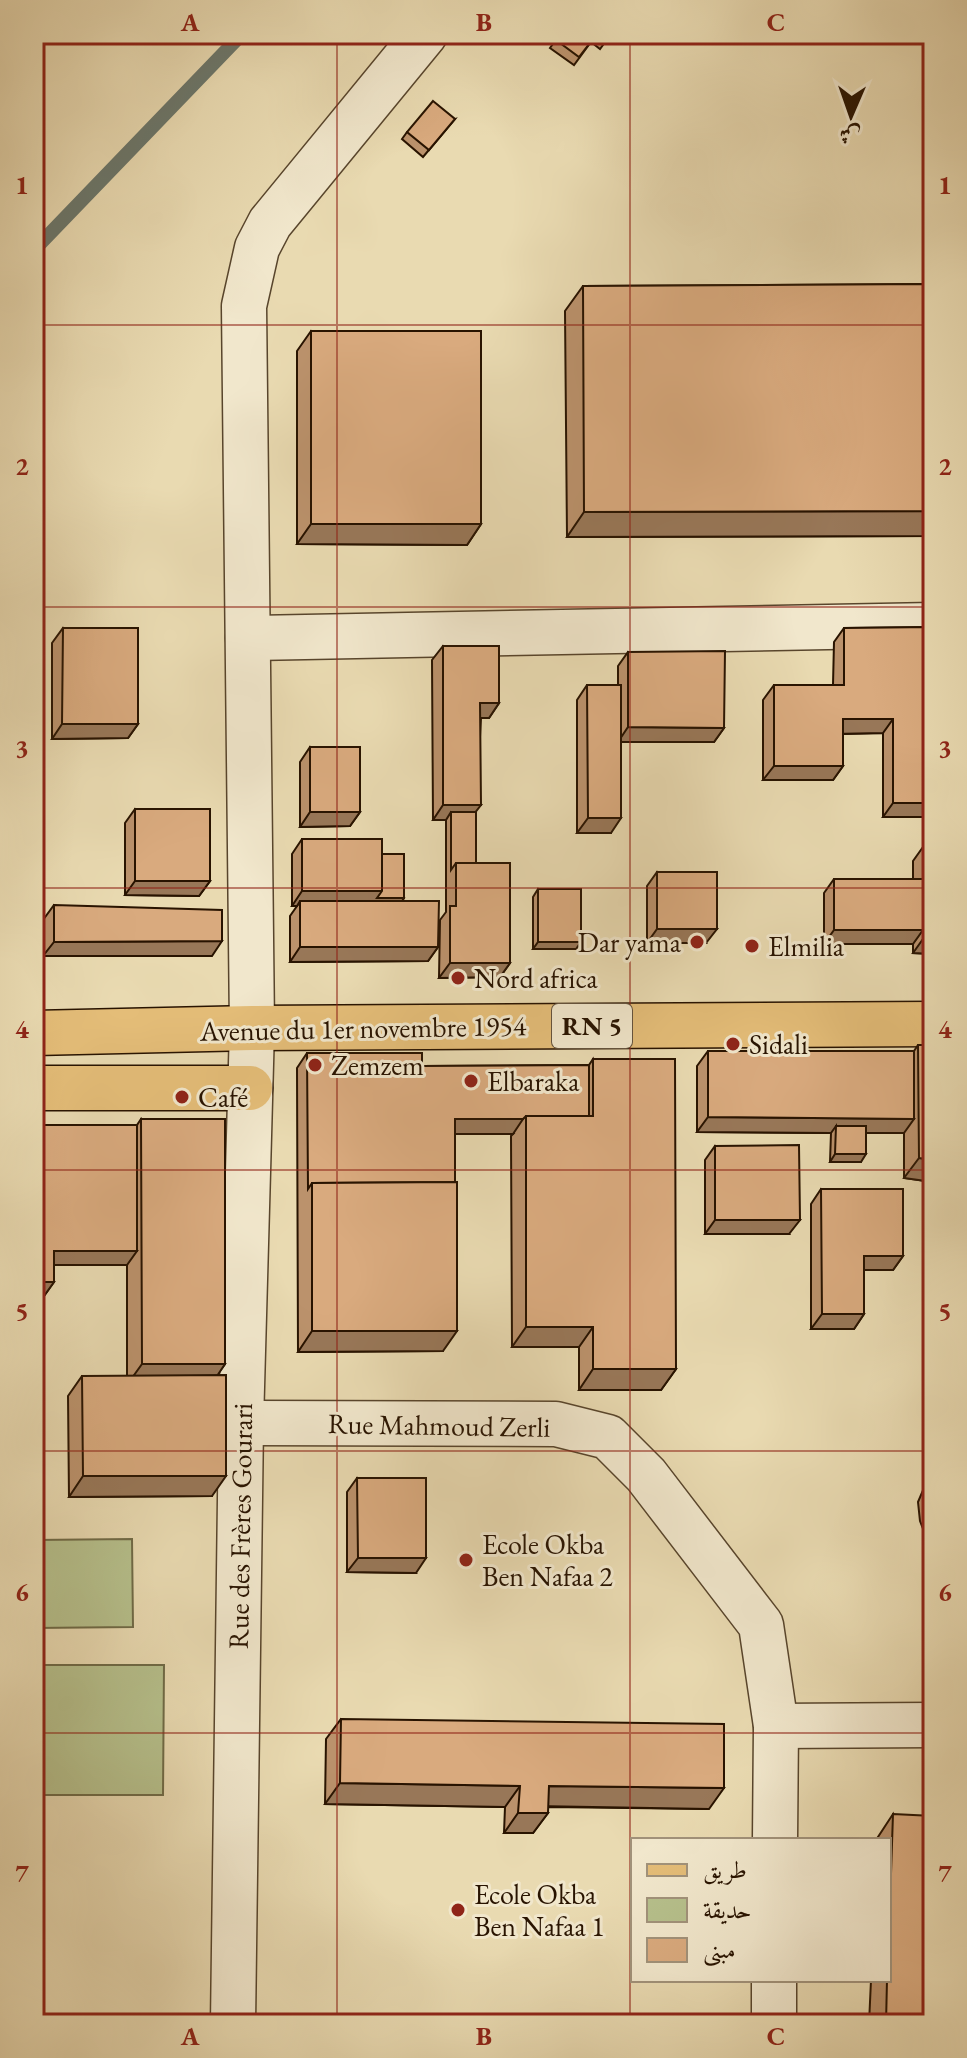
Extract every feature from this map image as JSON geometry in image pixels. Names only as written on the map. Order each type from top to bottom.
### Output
[{"type":"main road","name":"Avenue du 1er novembre 1954","points":[[34,1033],[252,1028],[933,1024]]},
{"type":"main road","points":[[34,1088],[250,1088]]},
{"type":"street","name":"Rue des Frères Gourari","points":[[233,2024],[241,1423],[252,1028],[244,306],[248,277],[264,235],[287,198],[425,34]]},
{"type":"street","points":[[248,638],[933,625]]},
{"type":"street","name":"Rue Mahmoud Zerli","points":[[241,1423],[556,1424],[608,1437],[646,1475],[761,1625],[776,1726],[775,1838]]},
{"type":"street","points":[[776,1726],[933,1725]]},
{"type":"street","points":[[774,1982],[774,2024]]},
{"type":"green space","points":[[132,1539],[133,1627],[34,1628],[34,1540]]},
{"type":"green space","points":[[34,1665],[164,1665],[163,1795],[34,1795]]},
{"type":"building","points":[[560,34],[610,34],[605,41],[596,35],[579,57],[556,40]]},
{"type":"building","points":[[433,101],[455,119],[429,150],[407,132]]},
{"type":"building","points":[[933,284],[933,511],[584,512],[583,286]]},
{"type":"building","points":[[311,331],[481,331],[481,524],[311,524]]},
{"type":"building","points":[[933,627],[933,803],[893,803],[893,719],[843,719],[843,766],[774,766],[774,685],[844,685],[844,628]]},
{"type":"building","points":[[63,628],[138,628],[138,724],[62,724]]},
{"type":"building","points":[[443,646],[499,646],[499,703],[480,703],[481,805],[443,805]]},
{"type":"building","points":[[725,651],[724,728],[628,727],[628,652]]},
{"type":"building","points":[[587,685],[621,685],[621,818],[588,818]]},
{"type":"building","points":[[310,747],[360,747],[360,812],[310,812]]},
{"type":"building","points":[[135,809],[210,809],[210,881],[135,881]]},
{"type":"building","points":[[451,812],[476,812],[476,863],[456,863],[451,870]]},
{"type":"building","points":[[302,839],[382,839],[382,891],[302,891]]},
{"type":"building","points":[[933,846],[933,939],[923,939],[923,930],[834,930],[834,879],[923,879],[923,847]]},
{"type":"building","points":[[382,854],[404,854],[404,898],[377,898],[382,891]]},
{"type":"building","points":[[456,863],[510,863],[510,963],[450,963],[450,906],[456,906]]},
{"type":"building","points":[[657,872],[717,872],[717,929],[657,929]]},
{"type":"building","points":[[538,889],[581,889],[581,942],[538,942]]},
{"type":"building","points":[[300,901],[439,901],[438,947],[300,947]]},
{"type":"building","points":[[54,905],[222,910],[222,941],[54,942]]},
{"type":"building","points":[[918,1045],[933,1045],[933,1160],[919,1158]]},
{"type":"building","points":[[708,1051],[914,1051],[914,1119],[708,1117]]},
{"type":"building","points":[[307,1053],[422,1053],[422,1066],[589,1065],[589,1116],[455,1119],[455,1182],[312,1183],[308,1189]]},
{"type":"building","points":[[593,1059],[675,1059],[676,1369],[593,1369],[593,1327],[526,1327],[526,1116],[593,1116]]},
{"type":"building","points":[[141,1119],[225,1119],[225,1364],[142,1364]]},
{"type":"building","points":[[34,1125],[137,1125],[137,1251],[54,1251],[54,1282],[34,1282]]},
{"type":"building","points":[[836,1126],[866,1126],[866,1154],[835,1154]]},
{"type":"building","points":[[799,1145],[800,1220],[715,1220],[715,1146]]},
{"type":"building","points":[[457,1182],[457,1331],[312,1331],[312,1183]]},
{"type":"building","points":[[821,1189],[903,1189],[903,1256],[864,1256],[864,1314],[822,1314]]},
{"type":"building","points":[[226,1375],[226,1476],[83,1476],[82,1376]]},
{"type":"building","points":[[357,1478],[426,1478],[426,1558],[358,1558]]},
{"type":"building","points":[[341,1719],[724,1724],[724,1788],[549,1786],[548,1813],[518,1813],[520,1786],[340,1783]]},
{"type":"building","points":[[893,1814],[933,1816],[933,2024],[886,2024],[887,1982],[891,1982]]},
{"type":"waterway","points":[[34,250],[242,34]]},
{"type":"place","name":"Dar yama","points":[[697,942]]},
{"type":"place","name":"Elmilia","points":[[752,946]]},
{"type":"place","name":"Nord africa","points":[[458,978]]},
{"type":"place","name":"Sidali","points":[[733,1044]]},
{"type":"place","name":"Zemzem","points":[[315,1065]]},
{"type":"place","name":"Elbaraka","points":[[471,1081]]},
{"type":"place","name":"Café","points":[[182,1097]]},
{"type":"place","name":"Ecole Okba Ben Nafaa 2","points":[[466,1560]]},
{"type":"place","name":"Ecole Okba Ben Nafaa 1","points":[[458,1910]]}]
